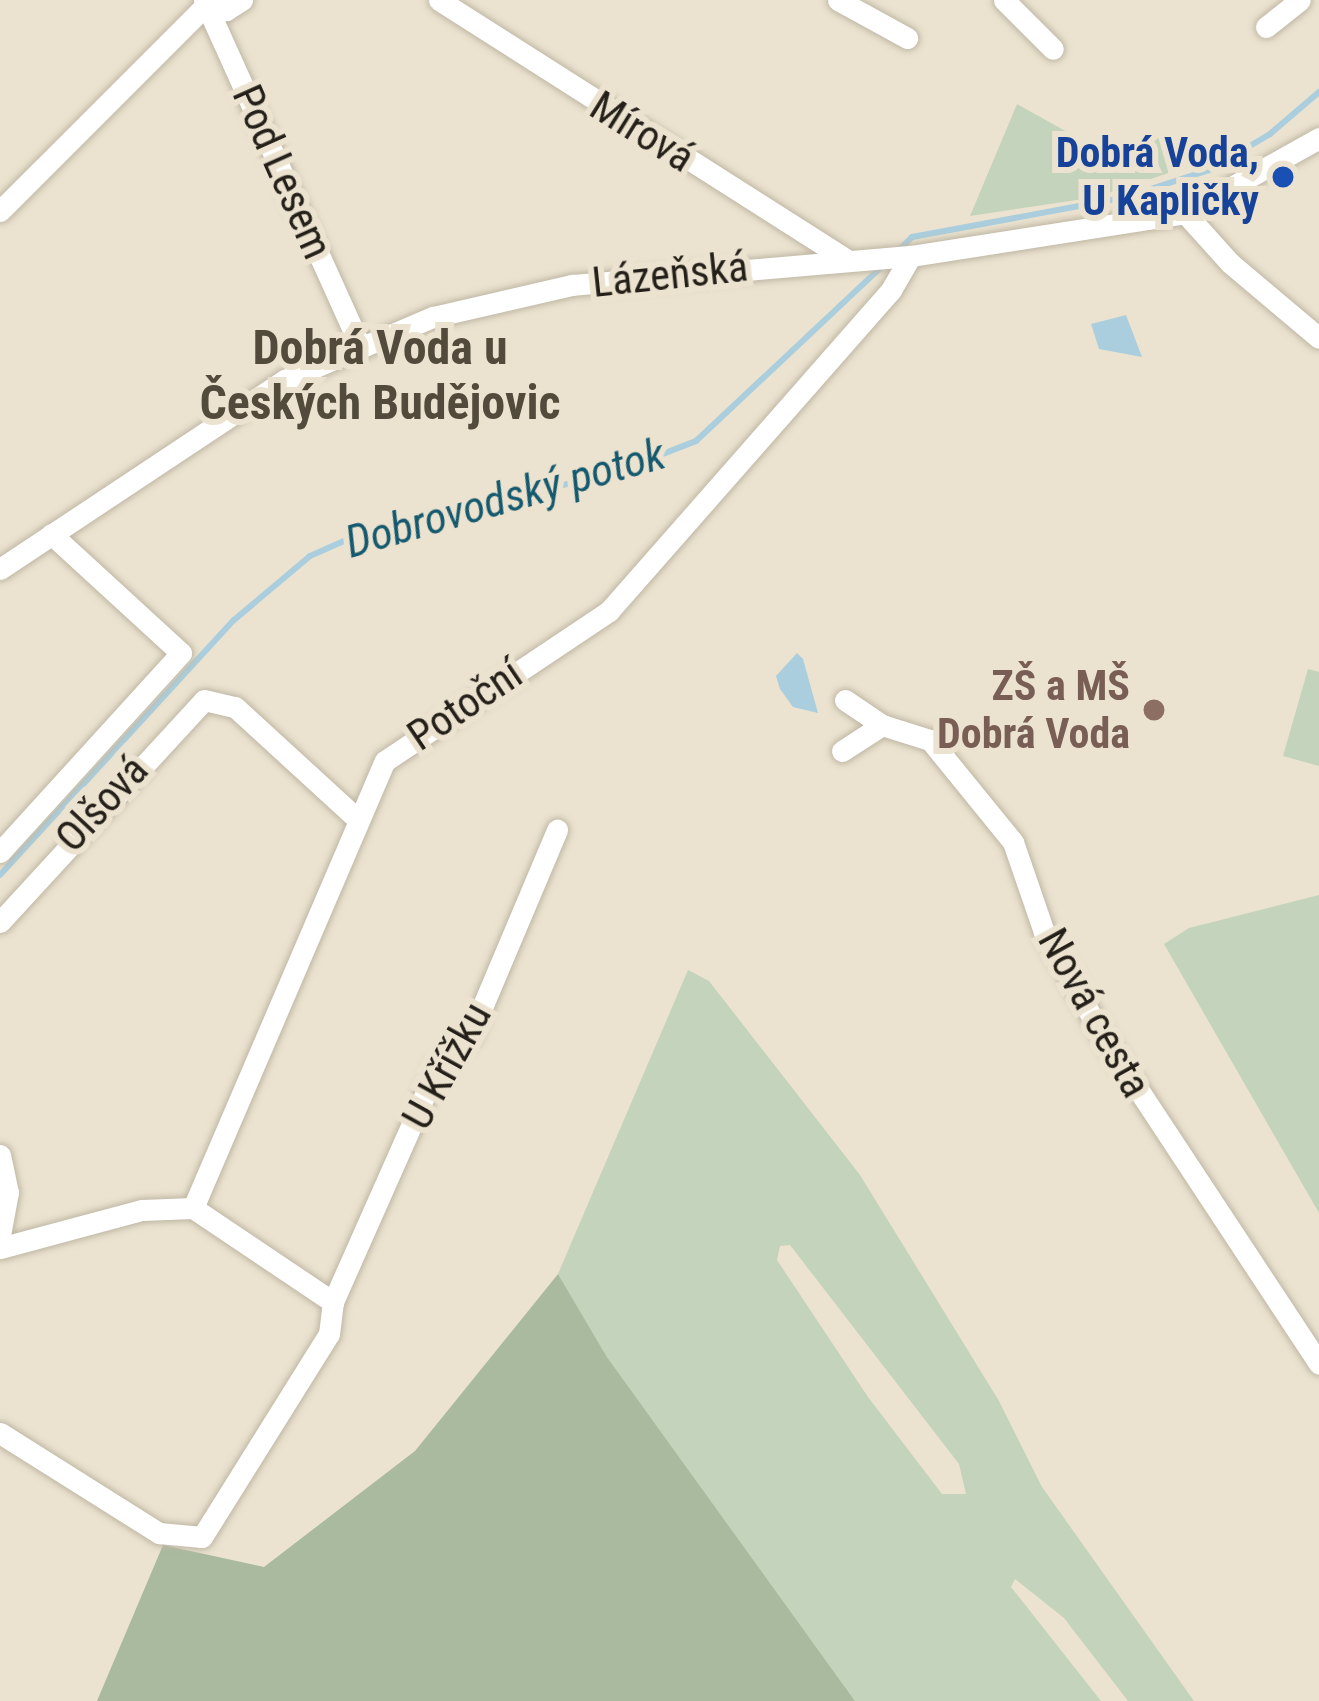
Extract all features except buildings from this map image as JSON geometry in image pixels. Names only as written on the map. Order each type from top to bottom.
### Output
[{"type":"street","points":[[0,212],[206,2],[226,10],[242,0]]},
{"type":"street","name":"Mírová","points":[[439,0],[847,260]]},
{"type":"street","points":[[838,0],[907,38]]},
{"type":"street","points":[[1004,0],[1053,49]]},
{"type":"street","points":[[1266,27],[1300,0]]},
{"type":"street","name":"Pod Lesem","points":[[206,2],[359,344]]},
{"type":"street","name":"Lázeňská","points":[[0,569],[205,429],[359,344],[433,317],[572,285],[911,256],[1186,212],[1319,138]]},
{"type":"street","points":[[1186,212],[1230,263],[1319,338]]},
{"type":"street","name":"Potoční","points":[[193,1208],[370,783],[402,744],[609,611],[891,290],[911,256]]},
{"type":"street","points":[[0,851],[182,653],[51,534]]},
{"type":"street","name":"Olšová","points":[[0,922],[197,704],[214,699],[235,707],[356,818]]},
{"type":"street","name":"Nová cesta","points":[[845,700],[882,725],[930,740],[1012,842],[1044,932],[1101,1034],[1319,1364]]},
{"type":"street","points":[[842,751],[882,725]]},
{"type":"street","name":"U Křížku","points":[[0,1433],[159,1533],[202,1537],[329,1334],[333,1302],[437,1067],[470,1036],[557,830]]},
{"type":"street","points":[[0,1155],[8,1192],[0,1235]]},
{"type":"street","points":[[0,1248],[142,1210],[193,1208],[333,1302]]},
{"type":"green space","points":[[1017,104],[1094,147],[1175,136],[1207,160],[1097,197],[970,216]]},
{"type":"green space","points":[[1308,669],[1319,672],[1319,766],[1283,756]]},
{"type":"green space","points":[[1319,895],[1319,1213],[1164,944],[1189,928]]},
{"type":"green space","points":[[688,970],[709,981],[860,1175],[999,1401],[1042,1487],[1194,1701],[1128,1701],[1064,1618],[1015,1579],[1011,1587],[1101,1701],[855,1701],[607,1357],[558,1274]],"holes":[[[790,1245],[959,1464],[966,1494],[942,1494],[868,1397],[777,1260],[780,1246]]]},
{"type":"green space","points":[[558,1274],[607,1357],[855,1701],[97,1701],[163,1545],[264,1567],[415,1451]]},
{"type":"water","points":[[1126,315],[1142,357],[1099,349],[1091,324]]},
{"type":"water","points":[[797,653],[803,659],[818,713],[793,707],[780,689],[776,676]]},
{"type":"waterway","name":"Dobrovodský potok","points":[[899,250],[912,237],[1123,198],[1209,170],[1270,134],[1319,92]]},
{"type":"waterway","name":"Dobrovodský potok","points":[[0,875],[234,620],[310,556],[353,537],[619,471],[696,441],[881,267]]},
{"type":"place","name":"Dobrá Voda, U Kapličky","points":[[1283,177]]},
{"type":"place","name":"ZŠ a MŠ Dobrá Voda","points":[[1154,710]]},
{"type":"district","name":"Dobrá Voda u Českých Budějovic","points":[[380,374]]}]
